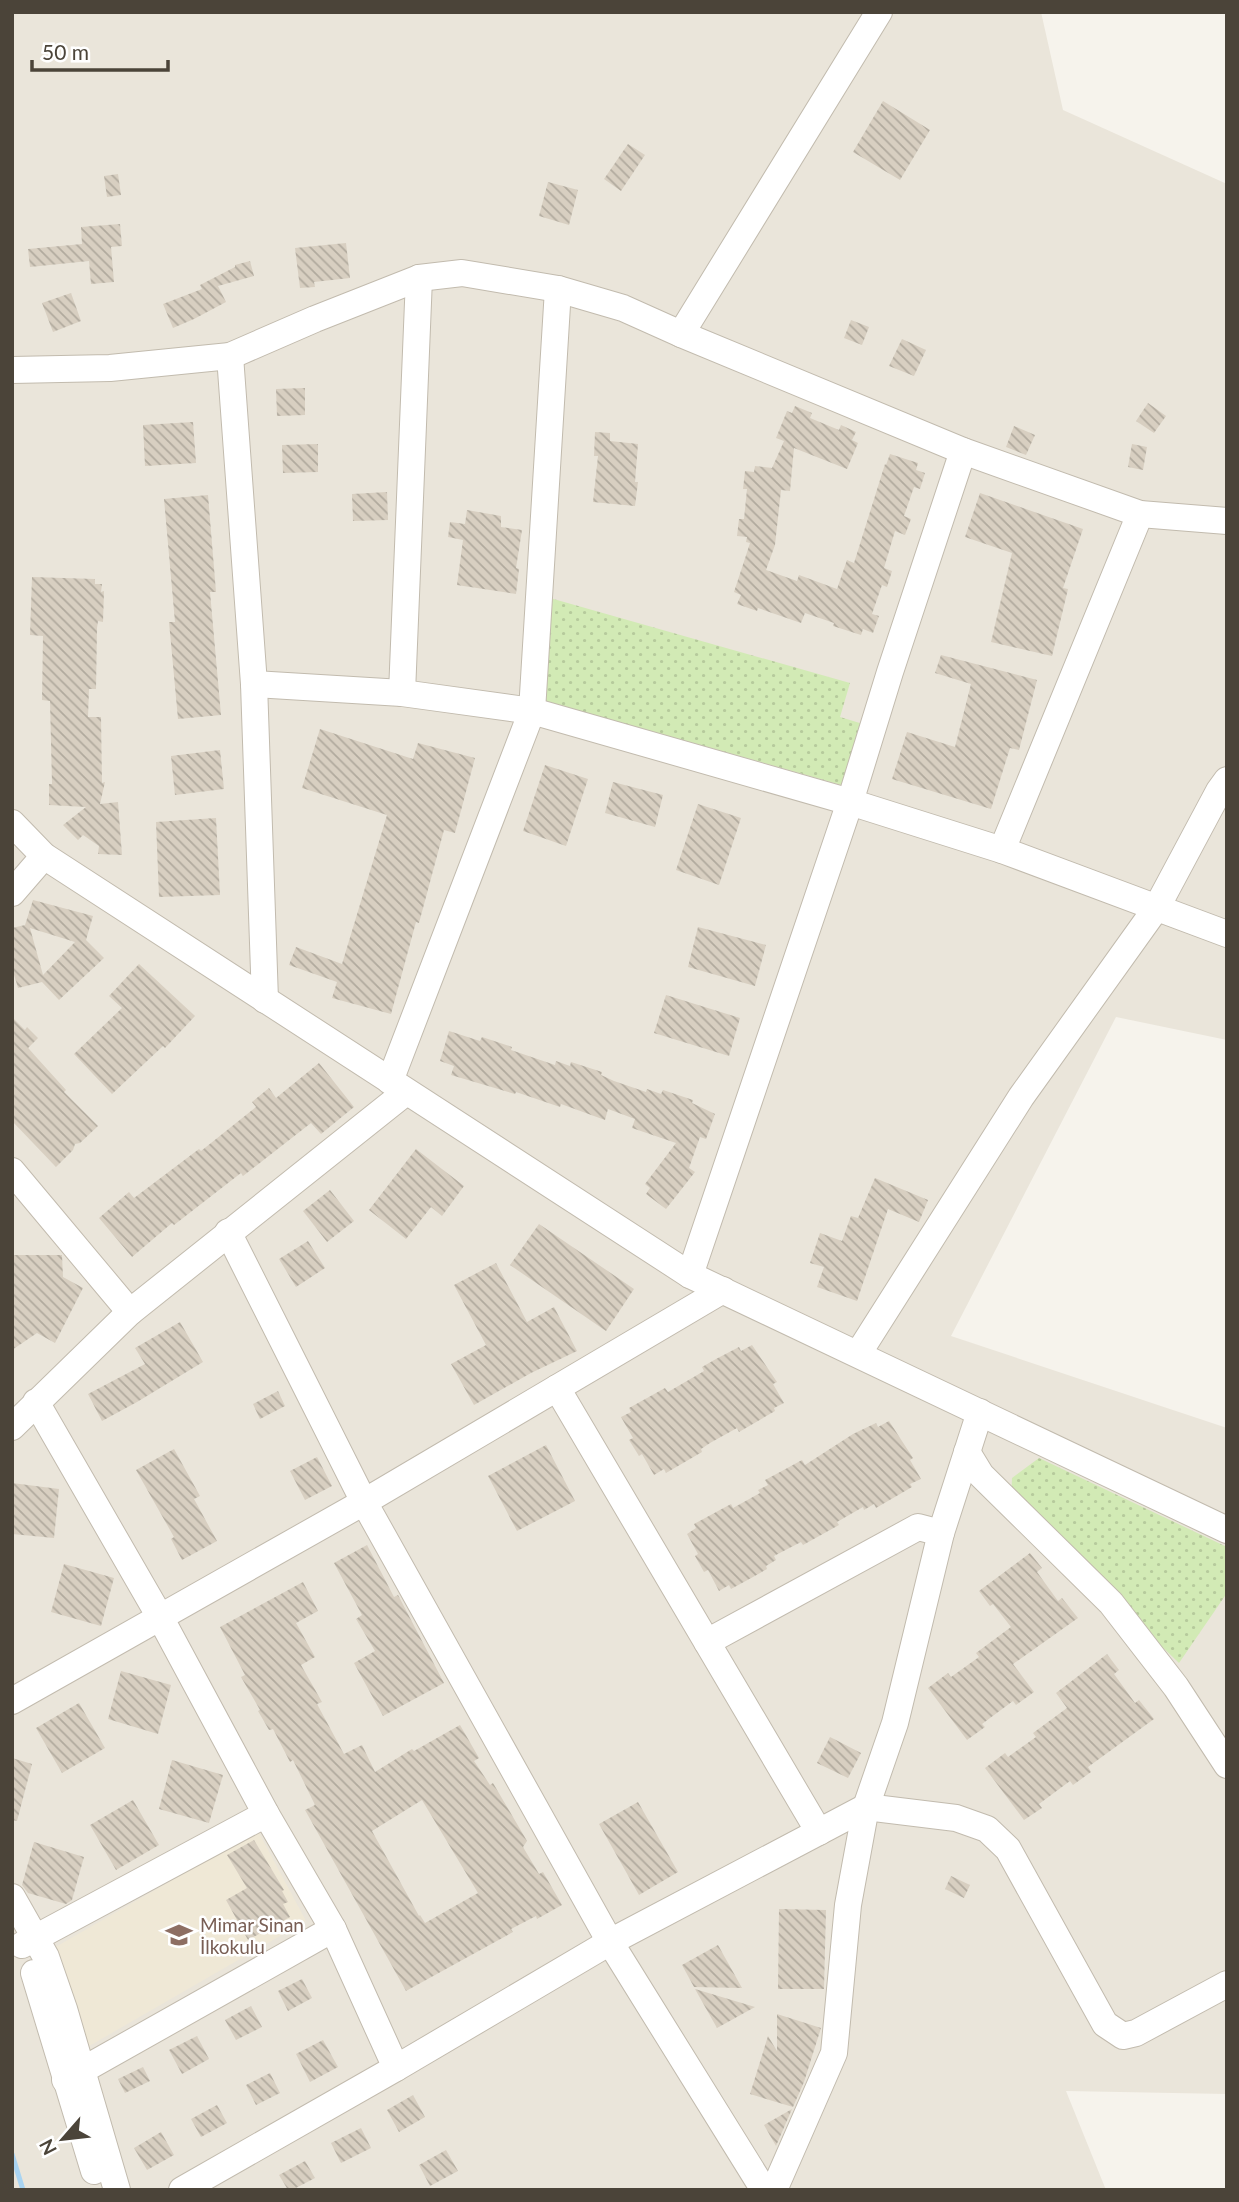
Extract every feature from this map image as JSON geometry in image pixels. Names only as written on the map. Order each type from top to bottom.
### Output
[{"type":"street","points":[[681,334],[879,12]]},
{"type":"street","points":[[12,370],[110,368],[230,356],[419,278],[462,273],[558,289],[623,308],[963,451],[1140,514],[1227,521]]},
{"type":"street","points":[[402,693],[419,278]]},
{"type":"street","points":[[12,1427],[131,1312],[398,1086],[532,711],[558,289]]},
{"type":"street","points":[[230,356],[254,684],[265,1000]]},
{"type":"street","points":[[690,1275],[850,802],[963,451]]},
{"type":"street","points":[[1002,850],[1140,514]]},
{"type":"street","points":[[254,684],[402,693],[532,711],[850,802],[1002,850],[1227,934]]},
{"type":"street","points":[[858,1354],[1021,1097],[1157,907],[1227,779]]},
{"type":"street","points":[[12,823],[44,856],[690,1275],[1227,1530]]},
{"type":"street","points":[[12,893],[44,856]]},
{"type":"street","points":[[12,1171],[131,1312]]},
{"type":"street","points":[[228,1232],[364,1502],[610,1942],[764,2190]]},
{"type":"street","points":[[12,1701],[364,1502],[723,1290]]},
{"type":"street","points":[[557,1388],[819,1832]]},
{"type":"street","points":[[36,1402],[160,1617],[265,1814],[333,1929],[396,2068]]},
{"type":"street","points":[[774,2190],[834,2053],[848,1905],[866,1807],[895,1723],[941,1533],[980,1412]]},
{"type":"street","points":[[967,1452],[981,1475],[1111,1603],[1176,1687],[1227,1765]]},
{"type":"street","points":[[707,1642],[918,1527],[941,1533]]},
{"type":"street","points":[[181,2190],[610,1942],[866,1807],[956,1818],[987,1829],[1008,1849],[1105,2024],[1123,2036],[1136,2033],[1227,1984]]},
{"type":"street","points":[[23,1939],[265,1814]]},
{"type":"street","points":[[12,1897],[34,1972],[117,2190]]},
{"type":"street","points":[[73,2075],[333,1929]]},
{"type":"street","points":[[73,2075],[100,2190]]},
{"type":"shaded area","points":[[12,12],[1041,12],[1063,110],[1227,184],[1227,1040],[1116,1017],[951,1336],[1227,1428],[1227,2094],[1066,2091],[1106,2190],[12,2190]]},
{"type":"shaded area","name":"Mimar Sinan İlkokulu","points":[[258,1831],[306,1921],[84,2049],[52,1949]]},
{"type":"green space","points":[[550,598],[850,683],[840,717],[863,724],[845,786],[545,701]]},
{"type":"green space","points":[[1039,1458],[1227,1547],[1227,1593],[1179,1663],[1011,1502],[1012,1478]]},
{"type":"building","points":[[883,101],[930,130],[900,180],[853,152]]},
{"type":"building","points":[[628,144],[645,155],[621,191],[604,179]]},
{"type":"building","points":[[118,174],[121,195],[107,197],[104,176]]},
{"type":"building","points":[[548,182],[578,190],[569,225],[539,216]]},
{"type":"building","points":[[120,224],[122,246],[111,247],[114,282],[91,284],[89,261],[30,267],[28,249],[82,244],[81,227]]},
{"type":"building","points":[[346,243],[350,278],[314,282],[315,287],[300,288],[295,248]]},
{"type":"building","points":[[250,261],[254,276],[218,286],[226,302],[173,328],[163,304],[202,289],[200,285],[235,265]]},
{"type":"building","points":[[71,293],[81,321],[53,332],[42,303]]},
{"type":"building","points":[[851,320],[869,327],[862,345],[844,338]]},
{"type":"building","points":[[902,339],[926,350],[914,376],[889,366]]},
{"type":"building","points":[[305,388],[305,415],[277,416],[276,389]]},
{"type":"building","points":[[1148,403],[1166,416],[1154,433],[1136,421]]},
{"type":"building","points":[[795,406],[812,413],[810,418],[839,430],[841,425],[856,432],[852,440],[858,443],[847,469],[794,448],[790,491],[781,490],[775,545],[766,570],[797,581],[799,575],[837,589],[847,560],[854,563],[890,454],[918,463],[916,470],[925,473],[920,489],[914,487],[904,516],[911,519],[905,535],[895,531],[884,568],[892,571],[887,587],[882,585],[872,614],[879,616],[873,633],[863,629],[861,635],[805,613],[801,623],[758,608],[757,611],[737,604],[741,595],[734,592],[750,543],[746,542],[747,537],[737,536],[739,519],[744,519],[747,489],[743,489],[745,471],[754,472],[755,466],[772,468],[784,441],[776,438],[787,411],[792,413]]},
{"type":"building","points":[[193,422],[196,463],[145,466],[143,425]]},
{"type":"building","points":[[1014,426],[1035,435],[1026,455],[1006,447]]},
{"type":"building","points":[[595,432],[610,433],[610,441],[638,444],[635,506],[593,502],[598,456],[594,456]]},
{"type":"building","points":[[318,444],[318,472],[283,473],[282,445]]},
{"type":"building","points":[[1132,444],[1147,447],[1143,470],[1128,467]]},
{"type":"building","points":[[387,492],[388,520],[353,521],[352,494]]},
{"type":"building","points":[[980,493],[1083,529],[1063,588],[1068,589],[1052,656],[991,642],[1012,553],[965,537]]},
{"type":"building","points":[[208,495],[216,592],[210,592],[221,715],[178,719],[169,622],[175,622],[164,499]]},
{"type":"building","points":[[467,510],[501,516],[501,527],[522,530],[516,568],[519,569],[516,594],[457,585],[463,540],[448,537],[450,522],[465,524]]},
{"type":"building","points":[[32,577],[95,579],[95,584],[102,584],[103,622],[98,621],[97,628],[96,689],[89,689],[88,717],[101,717],[102,783],[105,782],[100,804],[118,802],[122,855],[98,854],[99,846],[83,835],[78,840],[63,825],[86,807],[49,805],[49,784],[52,784],[50,701],[42,700],[43,636],[30,635]]},
{"type":"building","points":[[941,655],[1037,680],[1019,750],[1010,748],[991,809],[892,779],[907,732],[955,747],[971,684],[935,673]]},
{"type":"building","points":[[320,729],[413,759],[418,743],[475,758],[455,833],[444,830],[391,1014],[332,998],[337,982],[289,965],[296,947],[342,964],[387,815],[302,788]]},
{"type":"building","points":[[220,750],[224,789],[175,795],[171,756]]},
{"type":"building","points":[[545,765],[588,779],[566,846],[523,831]]},
{"type":"building","points":[[613,782],[663,795],[655,827],[605,813]]},
{"type":"building","points":[[698,804],[741,818],[719,885],[676,870]]},
{"type":"building","points":[[216,818],[220,895],[159,897],[156,822]]},
{"type":"building","points":[[33,900],[93,916],[86,940],[104,958],[59,1000],[42,982],[18,988],[12,968],[12,928],[25,925]],"holes":[[[30,928],[75,942],[43,975]]]},
{"type":"building","points":[[698,927],[766,945],[755,986],[688,967]]},
{"type":"building","points":[[139,964],[195,1016],[165,1048],[163,1046],[112,1094],[74,1054],[122,1008],[109,996]]},
{"type":"building","points":[[666,995],[740,1018],[729,1056],[654,1033]]},
{"type":"building","points":[[12,1017],[38,1038],[28,1048],[66,1090],[64,1092],[98,1126],[80,1143],[75,1144],[73,1150],[56,1167],[12,1121]]},
{"type":"building","points":[[449,1031],[480,1041],[482,1037],[555,1065],[556,1061],[570,1066],[571,1062],[602,1072],[601,1075],[614,1081],[646,1092],[647,1089],[661,1094],[663,1090],[693,1100],[692,1103],[715,1114],[706,1139],[700,1137],[689,1168],[695,1172],[666,1209],[646,1194],[650,1188],[645,1184],[676,1143],[632,1128],[635,1119],[608,1109],[605,1120],[561,1104],[560,1107],[451,1075],[454,1066],[440,1061]]},
{"type":"building","points":[[319,1063],[354,1107],[321,1134],[311,1123],[243,1176],[241,1173],[174,1225],[172,1223],[132,1257],[99,1218],[129,1192],[134,1198],[199,1149],[201,1151],[256,1107],[252,1102],[269,1088],[276,1098]]},
{"type":"building","points":[[416,1149],[464,1186],[442,1216],[431,1207],[406,1239],[369,1210]]},
{"type":"building","points":[[875,1178],[928,1200],[919,1222],[888,1209],[857,1301],[817,1287],[824,1267],[810,1263],[820,1233],[842,1241],[851,1216],[858,1218]]},
{"type":"building","points":[[330,1190],[354,1221],[327,1242],[303,1211]]},
{"type":"building","points":[[539,1224],[634,1289],[606,1331],[510,1265]]},
{"type":"building","points":[[308,1241],[325,1268],[296,1287],[279,1259]]},
{"type":"building","points":[[12,1255],[62,1255],[63,1277],[83,1288],[55,1343],[37,1333],[12,1350]]},
{"type":"building","points":[[496,1263],[527,1322],[554,1307],[577,1351],[474,1405],[451,1364],[486,1345],[454,1285]]},
{"type":"building","points":[[180,1322],[203,1362],[102,1421],[88,1394],[145,1364],[135,1348]]},
{"type":"building","points":[[752,1345],[777,1382],[773,1384],[784,1403],[739,1432],[737,1428],[710,1443],[701,1449],[702,1452],[666,1473],[664,1469],[654,1475],[642,1454],[639,1456],[629,1440],[633,1438],[621,1417],[631,1412],[629,1408],[665,1388],[668,1392],[704,1371],[702,1367],[716,1359],[739,1347],[741,1351]]},
{"type":"building","points":[[278,1391],[285,1406],[260,1419],[253,1404]]},
{"type":"building","points":[[889,1421],[913,1458],[910,1460],[921,1479],[876,1508],[874,1504],[864,1510],[863,1507],[837,1522],[839,1525],[803,1545],[801,1542],[774,1556],[776,1560],[766,1566],[767,1569],[753,1577],[731,1589],[729,1585],[719,1591],[708,1570],[704,1572],[695,1556],[698,1554],[687,1534],[696,1528],[694,1524],[731,1504],[733,1508],[760,1493],[758,1490],[768,1485],[765,1480],[802,1460],[805,1465],[853,1434],[876,1423],[878,1427]]},
{"type":"building","points":[[546,1445],[575,1501],[517,1531],[488,1476]]},
{"type":"building","points":[[174,1449],[200,1496],[194,1499],[217,1541],[182,1560],[171,1539],[174,1537],[136,1470]]},
{"type":"building","points":[[317,1457],[332,1486],[305,1500],[290,1471]]},
{"type":"building","points":[[12,1483],[59,1489],[54,1538],[12,1534]]},
{"type":"building","points":[[367,1545],[394,1597],[398,1595],[444,1683],[383,1716],[354,1663],[375,1651],[356,1619],[362,1615],[334,1563]]},
{"type":"building","points":[[1030,1553],[1042,1568],[1037,1572],[1058,1601],[1062,1598],[1078,1618],[1013,1664],[1034,1692],[1016,1705],[1013,1701],[982,1724],[985,1727],[967,1740],[928,1688],[948,1673],[951,1677],[979,1657],[976,1653],[1011,1627],[979,1591]]},
{"type":"building","points":[[64,1564],[114,1578],[101,1626],[51,1612]]},
{"type":"building","points":[[303,1582],[318,1611],[296,1623],[315,1657],[301,1665],[322,1702],[317,1704],[344,1754],[362,1745],[375,1772],[412,1749],[414,1751],[460,1725],[479,1758],[474,1761],[490,1785],[493,1783],[527,1841],[523,1847],[539,1874],[543,1872],[562,1905],[511,1929],[513,1932],[406,1991],[305,1810],[315,1805],[293,1760],[290,1762],[273,1729],[269,1730],[258,1711],[260,1710],[241,1677],[245,1675],[220,1627]],"holes":[[[422,1800],[478,1893],[425,1923],[372,1831]]]},
{"type":"building","points":[[1107,1654],[1119,1670],[1114,1674],[1135,1703],[1139,1700],[1154,1719],[1088,1767],[1091,1772],[1073,1785],[1070,1781],[1039,1804],[1042,1808],[1024,1820],[985,1768],[1005,1753],[1008,1757],[1036,1737],[1033,1733],[1067,1708],[1056,1693]]},
{"type":"building","points":[[121,1671],[171,1685],[158,1734],[108,1719]]},
{"type":"building","points":[[79,1703],[105,1748],[62,1773],[36,1728]]},
{"type":"building","points":[[830,1737],[861,1753],[848,1778],[817,1763]]},
{"type":"building","points":[[12,1758],[32,1764],[17,1821],[12,1820]]},
{"type":"building","points":[[172,1760],[223,1775],[209,1823],[159,1809]]},
{"type":"building","points":[[133,1800],[159,1845],[116,1870],[90,1825]]},
{"type":"building","points":[[638,1802],[678,1872],[639,1895],[599,1824]]},
{"type":"building","points":[[254,1840],[284,1890],[282,1891],[288,1902],[283,1904],[290,1917],[248,1940],[226,1900],[247,1888],[227,1855]]},
{"type":"building","points":[[34,1842],[84,1857],[72,1900],[66,1904],[28,1893],[22,1885]]},
{"type":"building","points":[[951,1876],[970,1885],[964,1898],[945,1889]]},
{"type":"building","points":[[779,1909],[826,1910],[824,1989],[778,1989]]},
{"type":"building","points":[[718,1945],[742,1988],[694,1987],[682,1965]]},
{"type":"building","points":[[302,1979],[312,1998],[288,2011],[278,1991]]},
{"type":"building","points":[[695,1989],[755,2007],[717,2028]]},
{"type":"building","points":[[251,2006],[262,2027],[236,2040],[225,2020]]},
{"type":"building","points":[[777,2014],[821,2028],[793,2107],[750,2094],[768,2036],[777,2051]]},
{"type":"building","points":[[197,2036],[209,2059],[182,2074],[169,2050]]},
{"type":"building","points":[[323,2040],[338,2067],[310,2082],[296,2054]]},
{"type":"building","points":[[143,2067],[150,2081],[125,2093],[118,2079]]},
{"type":"building","points":[[270,2073],[280,2093],[256,2105],[246,2085]]},
{"type":"building","points":[[413,2095],[425,2117],[399,2132],[387,2110]]},
{"type":"building","points":[[217,2105],[227,2123],[201,2137],[191,2119]]},
{"type":"building","points":[[792,2109],[776,2146],[764,2125]]},
{"type":"building","points":[[361,2128],[371,2148],[341,2163],[331,2143]]},
{"type":"building","points":[[161,2132],[174,2155],[147,2170],[134,2148]]},
{"type":"building","points":[[446,2150],[458,2171],[430,2186],[419,2165]]},
{"type":"building","points":[[305,2161],[315,2178],[288,2190],[279,2175]]},
{"type":"waterway","points":[[12,2154],[23,2190]]},
{"type":"place","name":"Mimar Sinan İlkokulu","points":[[179,1935]]}]
